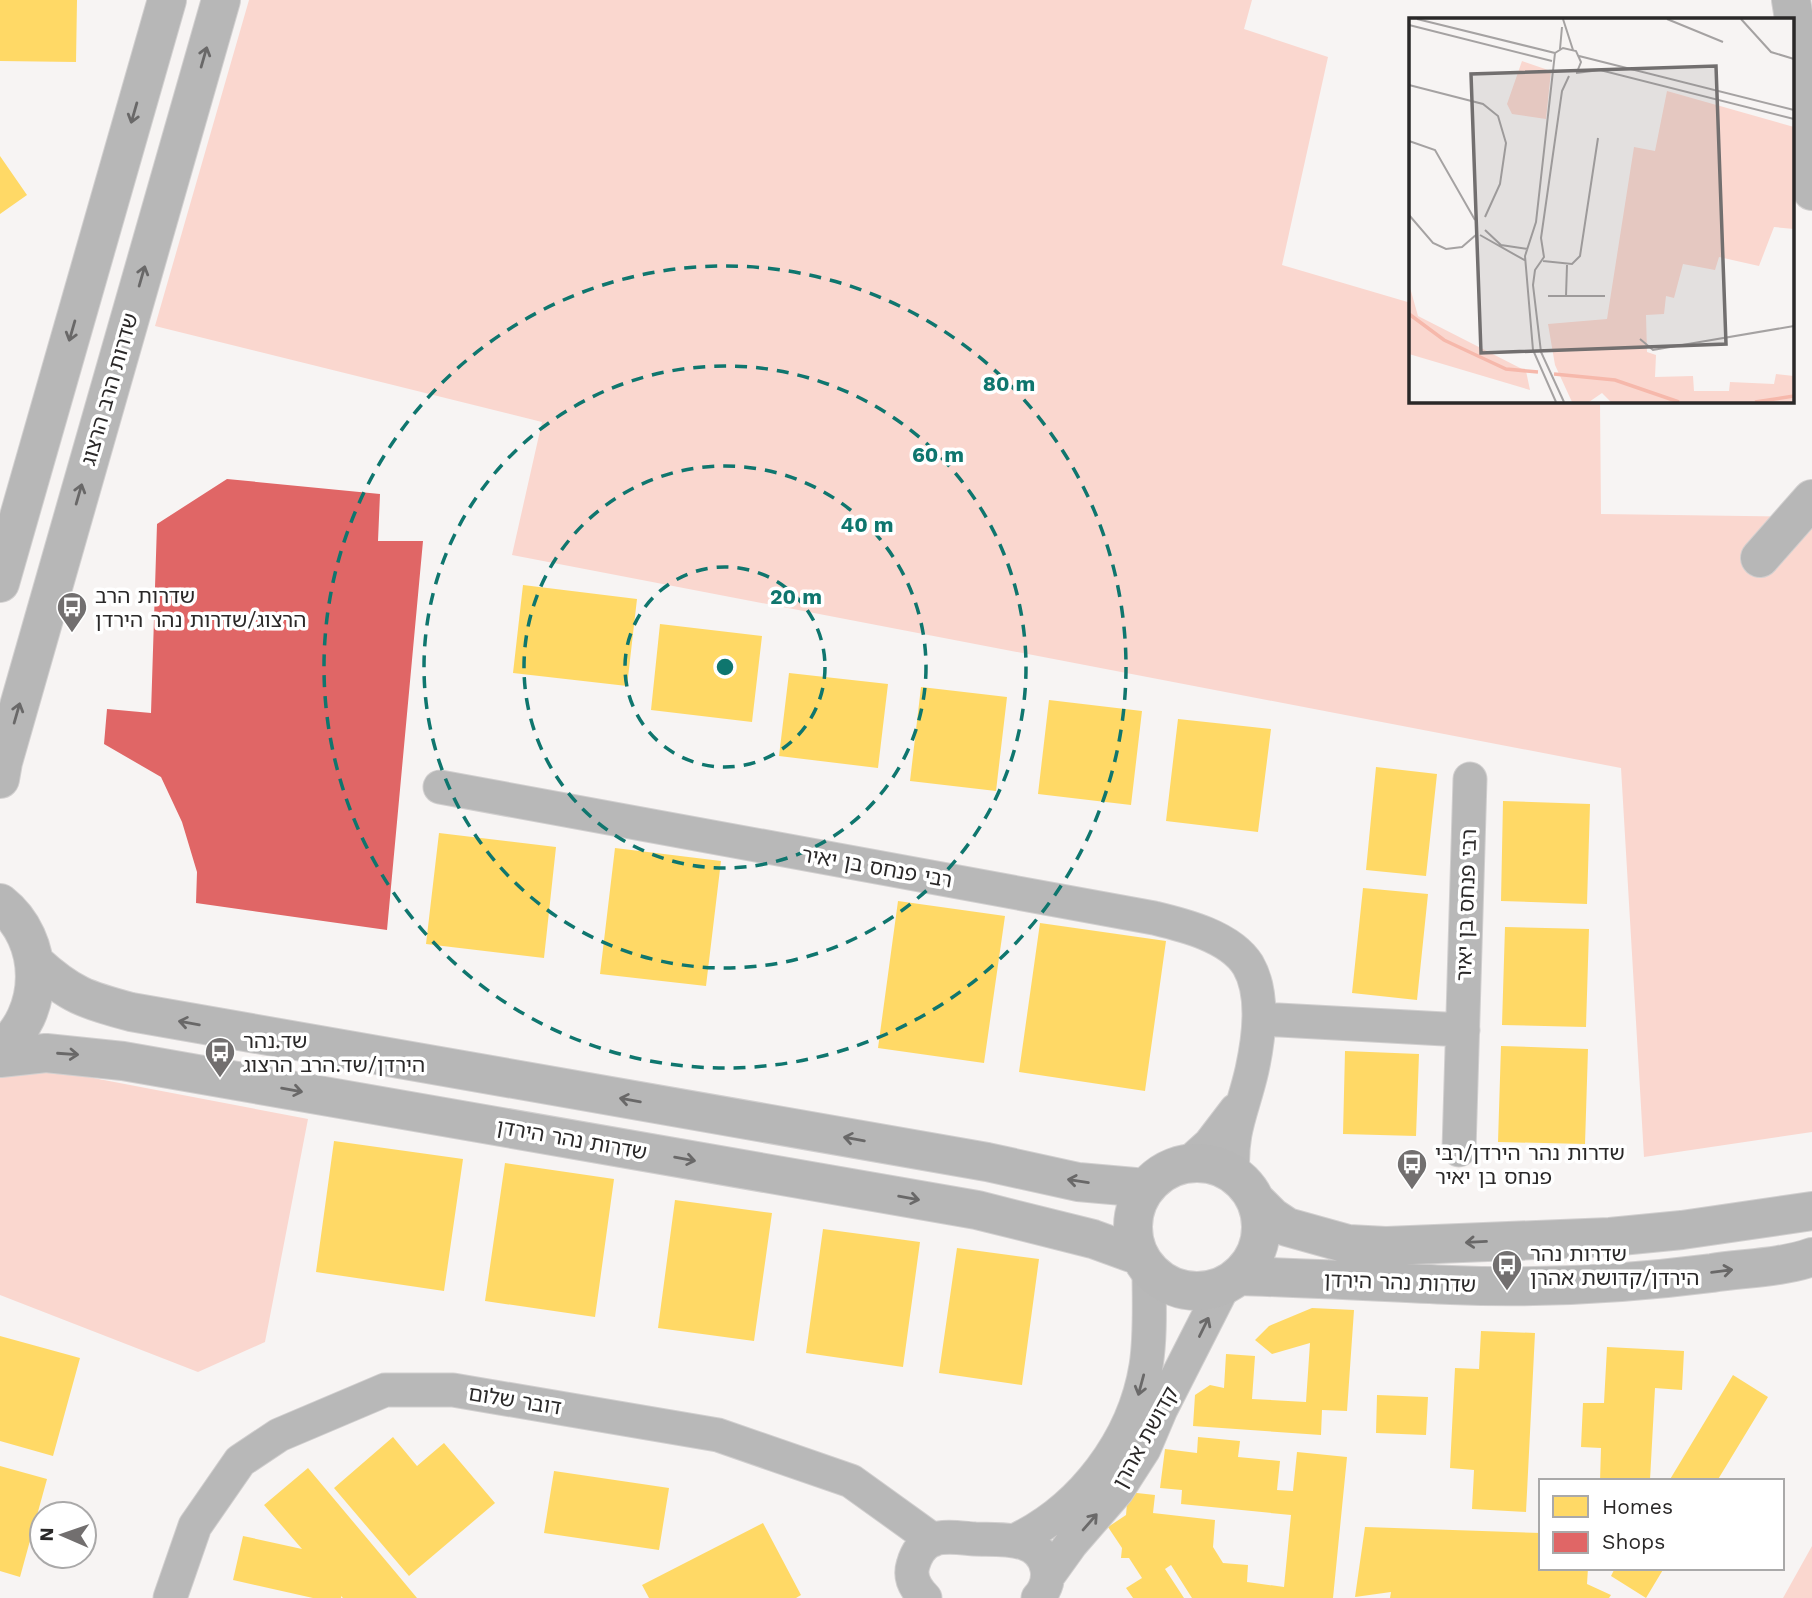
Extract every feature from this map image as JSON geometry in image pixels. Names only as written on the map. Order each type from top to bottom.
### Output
[{"type":"main road","points":[[0,583],[167,0]]},
{"type":"main road","name":"שדרות הרב הרצוג","points":[[0,779],[221,0]]},
{"type":"main road","points":[[1791,0],[1794,18]]},
{"type":"main road","points":[[1794,18],[1804,80],[1812,191]]},
{"type":"main road","points":[[1760,558],[1812,499]]},
{"type":"main road","points":[[0,1050],[10,1042],[26,1019],[35,992],[35,963],[26,934],[2,898]]},
{"type":"main road","points":[[35,963],[59,984],[85,999],[131,1012],[959,1157],[1078,1182],[1146,1188]]},
{"type":"main road","name":"שדרות נהר הירדן","points":[[0,1058],[46,1053],[85,1055],[151,1065],[977,1210],[1093,1239],[1144,1263]]},
{"type":"main road","points":[[1189,1163],[1205,1163],[1219,1167],[1244,1188],[1260,1222],[1259,1242],[1251,1261],[1231,1281],[1208,1290],[1191,1291],[1168,1284],[1144,1263],[1134,1239],[1133,1221],[1137,1203],[1146,1188],[1172,1167],[1189,1163]]},
{"type":"main road","name":"שדרות נהר הירדן","points":[[1244,1188],[1272,1217],[1287,1227],[1348,1244],[1386,1246],[1610,1237],[1812,1211]]},
{"type":"main road","name":"שדרות נהר הירדן","points":[[1231,1281],[1372,1280],[1453,1285],[1565,1285],[1687,1276],[1809,1258]]},
{"type":"street","name":"רבי פנחס בן יאיר","points":[[1459,1150],[1470,779]]},
{"type":"street","name":"רבי פנחס בן יאיר","points":[[440,787],[1180,924],[1205,932],[1247,963],[1256,987],[1259,1020],[1252,1069],[1235,1128],[1232,1151],[1244,1188]]},
{"type":"street","points":[[1259,1020],[1463,1030]]},
{"type":"street","name":"רבי פנחס בן יאיר","points":[[1189,1163],[1228,1123],[1244,1096]]},
{"type":"street","name":"קדושת אהרן","points":[[1014,1541],[1046,1523],[1074,1502],[1096,1476],[1119,1441],[1137,1401],[1146,1368],[1149,1335],[1144,1263]]},
{"type":"street","name":"קדושת אהרן","points":[[1042,1592],[1071,1544],[1117,1491],[1144,1449],[1161,1409],[1231,1281]]},
{"type":"street","name":"דובר שלום","points":[[170,1598],[195,1526],[240,1461],[279,1434],[385,1390],[453,1390],[718,1435],[851,1481],[933,1540]]},
{"type":"street","points":[[925,1598],[913,1581],[912,1569],[916,1555],[924,1545],[945,1538],[1014,1541],[1033,1546],[1046,1564],[1042,1592]]},
{"type":"shaded area","points":[[249,0],[1252,0],[1244,29],[1328,57],[1282,265],[1409,302],[1409,402],[1600,402],[1601,514],[1812,517],[1812,1132],[1644,1157],[1621,768],[512,555],[542,422],[155,326]]},
{"type":"shaded area","points":[[46,1069],[308,1119],[265,1342],[198,1372],[0,1295],[0,1074]]},
{"type":"shaded area","points":[[1812,1546],[1812,1598],[1783,1598]]},
{"type":"building: Homes","points":[[0,0],[77,0],[76,62],[0,61]]},
{"type":"building: Homes","points":[[0,156],[27,195],[0,214]]},
{"type":"building: Homes","points":[[523,585],[637,599],[627,686],[513,673]]},
{"type":"building: Homes","points":[[660,624],[762,636],[752,722],[651,710]]},
{"type":"building: Homes","points":[[789,673],[888,684],[878,768],[779,756]]},
{"type":"building: Homes","points":[[921,687],[1007,697],[996,791],[910,781]]},
{"type":"building: Homes","points":[[1049,700],[1142,711],[1131,805],[1038,794]]},
{"type":"building: Homes","points":[[1178,719],[1271,729],[1258,832],[1166,821]]},
{"type":"building: Homes","points":[[1376,767],[1437,774],[1426,876],[1366,870]]},
{"type":"building: Homes","points":[[1503,801],[1590,804],[1587,904],[1501,901]]},
{"type":"building: Homes","points":[[439,833],[556,847],[544,958],[426,944]]},
{"type":"building: Homes","points":[[615,848],[721,861],[706,986],[600,974]]},
{"type":"building: Homes","points":[[1363,888],[1428,894],[1417,1000],[1352,993]]},
{"type":"building: Homes","points":[[898,901],[1005,916],[984,1063],[878,1048]]},
{"type":"building: Homes","points":[[1040,923],[1166,941],[1145,1091],[1019,1072]]},
{"type":"building: Homes","points":[[1505,927],[1589,929],[1586,1027],[1502,1025]]},
{"type":"building: Homes","points":[[1501,1046],[1588,1049],[1585,1144],[1498,1142]]},
{"type":"building: Homes","points":[[1345,1051],[1419,1054],[1416,1136],[1343,1134]]},
{"type":"building: Homes","points":[[334,1141],[463,1159],[444,1291],[316,1272]]},
{"type":"building: Homes","points":[[505,1163],[614,1179],[595,1317],[485,1301]]},
{"type":"building: Homes","points":[[675,1200],[772,1213],[754,1341],[658,1328]]},
{"type":"building: Homes","points":[[823,1229],[920,1242],[903,1367],[806,1353]]},
{"type":"building: Homes","points":[[957,1248],[1039,1259],[1022,1385],[939,1373]]},
{"type":"building: Homes","points":[[1312,1308],[1354,1310],[1347,1411],[1322,1410],[1321,1435],[1193,1426],[1195,1395],[1210,1385],[1224,1388],[1226,1354],[1255,1356],[1252,1399],[1306,1402],[1310,1343],[1272,1354],[1255,1340],[1269,1326]]},
{"type":"building: Homes","points":[[1481,1331],[1535,1333],[1526,1512],[1472,1509],[1474,1470],[1450,1468],[1455,1368],[1479,1369]]},
{"type":"building: Homes","points":[[0,1336],[80,1358],[53,1456],[0,1441]]},
{"type":"building: Homes","points":[[1607,1347],[1684,1351],[1682,1390],[1655,1388],[1650,1479],[1600,1479],[1601,1448],[1581,1447],[1583,1403],[1604,1403]]},
{"type":"building: Homes","points":[[1733,1375],[1768,1397],[1718,1479],[1670,1479]]},
{"type":"building: Homes","points":[[1377,1395],[1428,1397],[1426,1435],[1376,1433]]},
{"type":"building: Homes","points":[[393,1437],[417,1466],[444,1443],[495,1503],[409,1576],[334,1488]]},
{"type":"building: Homes","points":[[1198,1437],[1240,1441],[1238,1457],[1280,1461],[1277,1490],[1293,1491],[1297,1452],[1347,1457],[1333,1598],[1192,1598],[1171,1565],[1165,1569],[1184,1598],[1133,1598],[1126,1588],[1142,1578],[1129,1558],[1121,1558],[1122,1548],[1108,1527],[1126,1515],[1128,1492],[1155,1495],[1153,1513],[1215,1520],[1213,1547],[1223,1563],[1248,1565],[1247,1582],[1284,1587],[1291,1515],[1181,1504],[1182,1490],[1160,1488],[1165,1449],[1197,1453]]},
{"type":"building: Homes","points":[[0,1466],[47,1479],[41,1500],[28,1500],[28,1548],[20,1577],[0,1571]]},
{"type":"building: Homes","points":[[308,1468],[417,1598],[313,1598],[233,1580],[243,1536],[302,1549],[264,1505]]},
{"type":"building: Homes","points":[[554,1471],[669,1488],[659,1550],[544,1533]]},
{"type":"building: Homes","points":[[763,1523],[801,1595],[796,1598],[649,1598],[642,1585]]},
{"type":"building: Homes","points":[[1365,1527],[1539,1533],[1539,1570],[1588,1570],[1587,1584],[1611,1595],[1609,1598],[1390,1598],[1391,1592],[1355,1597]]},
{"type":"building: Homes","points":[[1614,1570],[1663,1570],[1646,1598],[1611,1576]]},
{"type":"building: Shops","points":[[227,479],[380,494],[378,541],[423,541],[387,930],[196,903],[197,872],[182,822],[161,777],[104,744],[107,709],[151,713],[157,524]]},
{"type":"place","name":"שדרות הרב הרצוג/שדרות נהר הירדן","points":[[72,634]]},
{"type":"place","name":"שד.נהר הירדן/שד.הרב הרצוג","points":[[220,1079]]},
{"type":"place","name":"שדרות נהר הירדן/רבי פנחס בן יאיר","points":[[1412,1191]]},
{"type":"place","name":"שדרות נהר הירדן/קדושת אהרן","points":[[1507,1292]]}]
